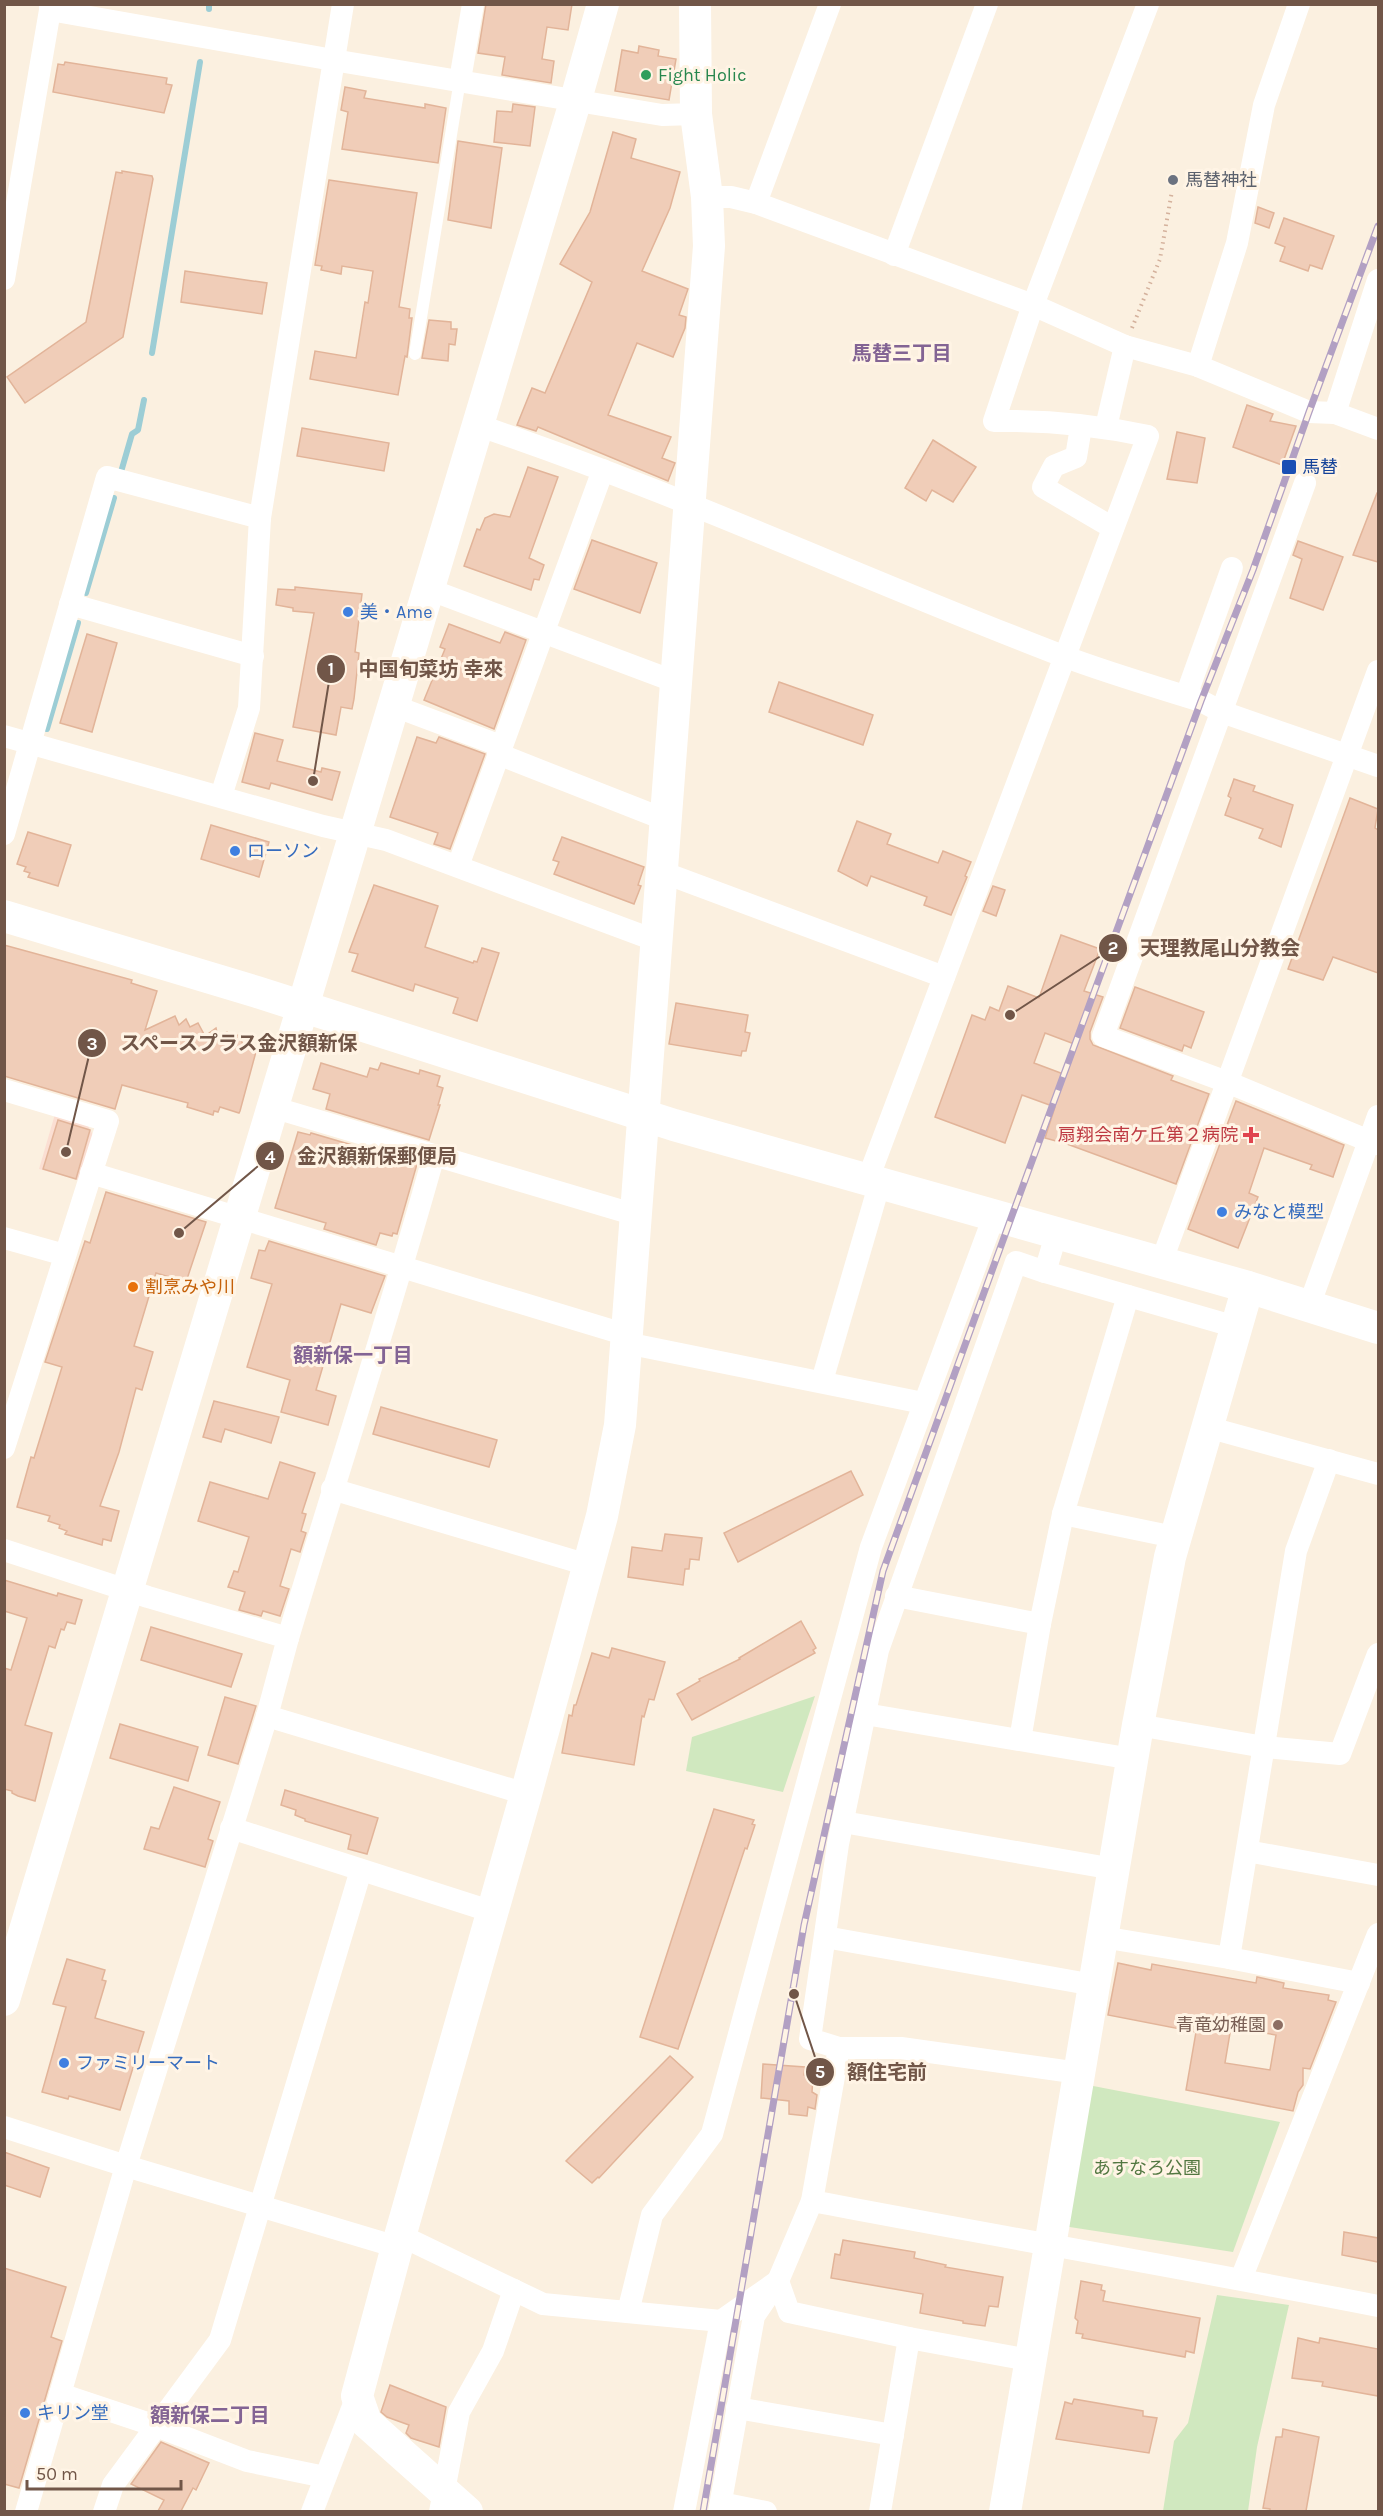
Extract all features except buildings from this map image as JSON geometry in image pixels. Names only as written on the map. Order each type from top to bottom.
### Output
[{"type":"street","points":[[221,796],[249,708],[260,518],[343,4]]},
{"type":"street","points":[[460,80],[473,4]]},
{"type":"street","points":[[4,2000],[603,4]]},
{"type":"street","points":[[312,2511],[357,2396],[602,1516],[620,1425],[709,246],[707,197],[696,114],[695,4]]},
{"type":"street","points":[[756,203],[830,4]]},
{"type":"street","points":[[894,255],[987,4]]},
{"type":"street","points":[[822,1381],[874,1181],[944,977],[1148,436],[1106,427],[1082,427],[1041,420],[994,421],[1033,305],[1148,4]]},
{"type":"street","points":[[1198,366],[1237,243],[1264,105],[1299,4]]},
{"type":"street","points":[[4,279],[50,7],[333,60],[662,115],[696,114]]},
{"type":"street","points":[[707,197],[731,197],[756,203],[1033,305],[1125,346],[1198,366],[1309,412],[1335,413],[1378,429]]},
{"type":"street","points":[[1335,413],[1378,281]]},
{"type":"street","points":[[1106,427],[1125,346]]},
{"type":"street","points":[[477,424],[690,503],[1065,657],[1186,696],[1222,712],[1378,766]]},
{"type":"street","points":[[1082,427],[1076,457],[1054,466],[1043,487],[1113,528]]},
{"type":"street","points":[[458,866],[603,470]]},
{"type":"street","points":[[4,834],[107,477],[260,518]]},
{"type":"street","points":[[1305,483],[1103,1035],[1227,1082],[1374,1143]]},
{"type":"street","points":[[1186,696],[1232,568]]},
{"type":"street","points":[[428,589],[676,681]]},
{"type":"street","points":[[70,604],[253,656]]},
{"type":"street","points":[[1161,1263],[1378,671]]},
{"type":"street","points":[[394,706],[666,820]]},
{"type":"street","points":[[4,736],[386,840],[657,941]]},
{"type":"street","points":[[662,872],[944,977]]},
{"type":"street","points":[[4,916],[643,1115],[1056,1235],[1248,1287],[1378,1328]]},
{"type":"street","points":[[4,1090],[108,1121],[65,1255],[14,1388],[4,1448]]},
{"type":"street","points":[[272,1107],[636,1215]]},
{"type":"street","points":[[1309,1306],[1374,1143],[1378,1116]]},
{"type":"street","points":[[26,2511],[126,2166],[267,1716],[332,1489],[403,1268],[434,1155]]},
{"type":"street","points":[[91,1173],[626,1339],[923,1403]]},
{"type":"street","points":[[628,2312],[652,2215],[712,2134],[871,1547],[994,1216]]},
{"type":"street","points":[[1045,1272],[1056,1235]]},
{"type":"street","points":[[4,1238],[65,1255]]},
{"type":"street","points":[[1079,2073],[901,2048],[839,2048],[810,2039],[843,1822],[878,1650],[1016,1262],[1236,1327]]},
{"type":"street","points":[[1005,2511],[1132,1759],[1174,1537],[1248,1287]]},
{"type":"street","points":[[1020,1740],[1040,1624],[1063,1514],[1128,1296]]},
{"type":"street","points":[[1207,1427],[1378,1474]]},
{"type":"street","points":[[1329,1460],[1296,1551],[1229,1958],[1359,1983]]},
{"type":"street","points":[[332,1489],[588,1565]]},
{"type":"street","points":[[1063,1514],[1174,1537]]},
{"type":"street","points":[[4,1550],[127,1590],[288,1638]]},
{"type":"street","points":[[896,1596],[1040,1624]]},
{"type":"street","points":[[1138,1725],[1264,1747],[1340,1754],[1378,1654]]},
{"type":"street","points":[[865,1714],[1132,1759]]},
{"type":"street","points":[[267,1716],[526,1794]]},
{"type":"street","points":[[843,1822],[1114,1869]]},
{"type":"street","points":[[231,1828],[493,1912]]},
{"type":"street","points":[[1247,1851],[1378,1875]]},
{"type":"street","points":[[104,2511],[113,2485],[220,2340],[361,1870]]},
{"type":"street","points":[[1241,2279],[1378,1934]]},
{"type":"street","points":[[825,1937],[1094,1985]]},
{"type":"street","points":[[1102,1937],[1235,1959]]},
{"type":"street","points":[[766,2511],[720,2507],[754,2316],[778,2281],[812,2201],[839,2048]]},
{"type":"street","points":[[4,2127],[397,2247],[410,2240],[543,2304],[721,2321],[778,2281]]},
{"type":"street","points":[[812,2201],[1378,2306]]},
{"type":"street","points":[[778,2281],[789,2312],[909,2338],[1029,2360]]},
{"type":"street","points":[[442,2501],[459,2412],[493,2351],[514,2290]]},
{"type":"street","points":[[684,2511],[721,2321]]},
{"type":"street","points":[[880,2511],[909,2338]]},
{"type":"street","points":[[60,2394],[156,2426],[247,2461],[325,2477]]},
{"type":"street","points":[[357,2396],[366,2422],[442,2501],[467,2511]]},
{"type":"street","points":[[737,2408],[893,2435]]},
{"type":"lane","points":[[415,354],[460,80]]},
{"type":"path","points":[[1125,346],[1160,259],[1172,191]]},
{"type":"shaded area","points":[[55,1114],[87,1124],[93,1135],[79,1180],[39,1169]]},
{"type":"green space","points":[[815,1696],[783,1792],[686,1771],[692,1737]]},
{"type":"green space","name":"あすなろ公園","points":[[1088,2085],[1280,2122],[1233,2252],[1063,2226]]},
{"type":"green space","points":[[1217,2295],[1289,2305],[1257,2447],[1248,2511],[1163,2511],[1174,2441],[1188,2423]]},
{"type":"waterway","points":[[209,4],[209,9]]},
{"type":"waterway","points":[[152,353],[200,62]]},
{"type":"waterway","points":[[121,472],[132,434],[138,430],[144,400]]},
{"type":"waterway","points":[[86,593],[114,498]]},
{"type":"waterway","points":[[47,729],[78,623]]},
{"type":"railway","points":[[703,2512],[804,1925],[883,1571],[1201,701],[1253,570],[1378,226]]},
{"type":"place","name":"Fight Holic","points":[[646,75]]},
{"type":"place","name":"馬替神社","points":[[1173,180]]},
{"type":"place","name":"馬替","points":[[1289,467]]},
{"type":"place","name":"美・Ame","points":[[348,612]]},
{"type":"place","name":"中国旬菜坊 幸來","points":[[313,781]]},
{"type":"place","name":"ローソン","points":[[235,851]]},
{"type":"place","name":"天理教尾山分教会","points":[[1010,1015]]},
{"type":"place","name":"扇翔会南ケ丘第２病院","points":[[1251,1135]]},
{"type":"place","name":"スペースプラス金沢額新保","points":[[66,1152]]},
{"type":"place","name":"みなと模型","points":[[1222,1212]]},
{"type":"place","name":"金沢額新保郵便局","points":[[179,1233]]},
{"type":"place","name":"割烹みや川","points":[[133,1287]]},
{"type":"place","name":"額住宅前","points":[[794,1994]]},
{"type":"place","name":"青竜幼稚園","points":[[1278,2025]]},
{"type":"place","name":"ファミリーマート","points":[[64,2063]]},
{"type":"place","name":"キリン堂","points":[[25,2413]]},
{"type":"district","name":"馬替三丁目","points":[[902,353]]},
{"type":"district","name":"額新保一丁目","points":[[353,1355]]},
{"type":"district","name":"額新保二丁目","points":[[210,2415]]}]
